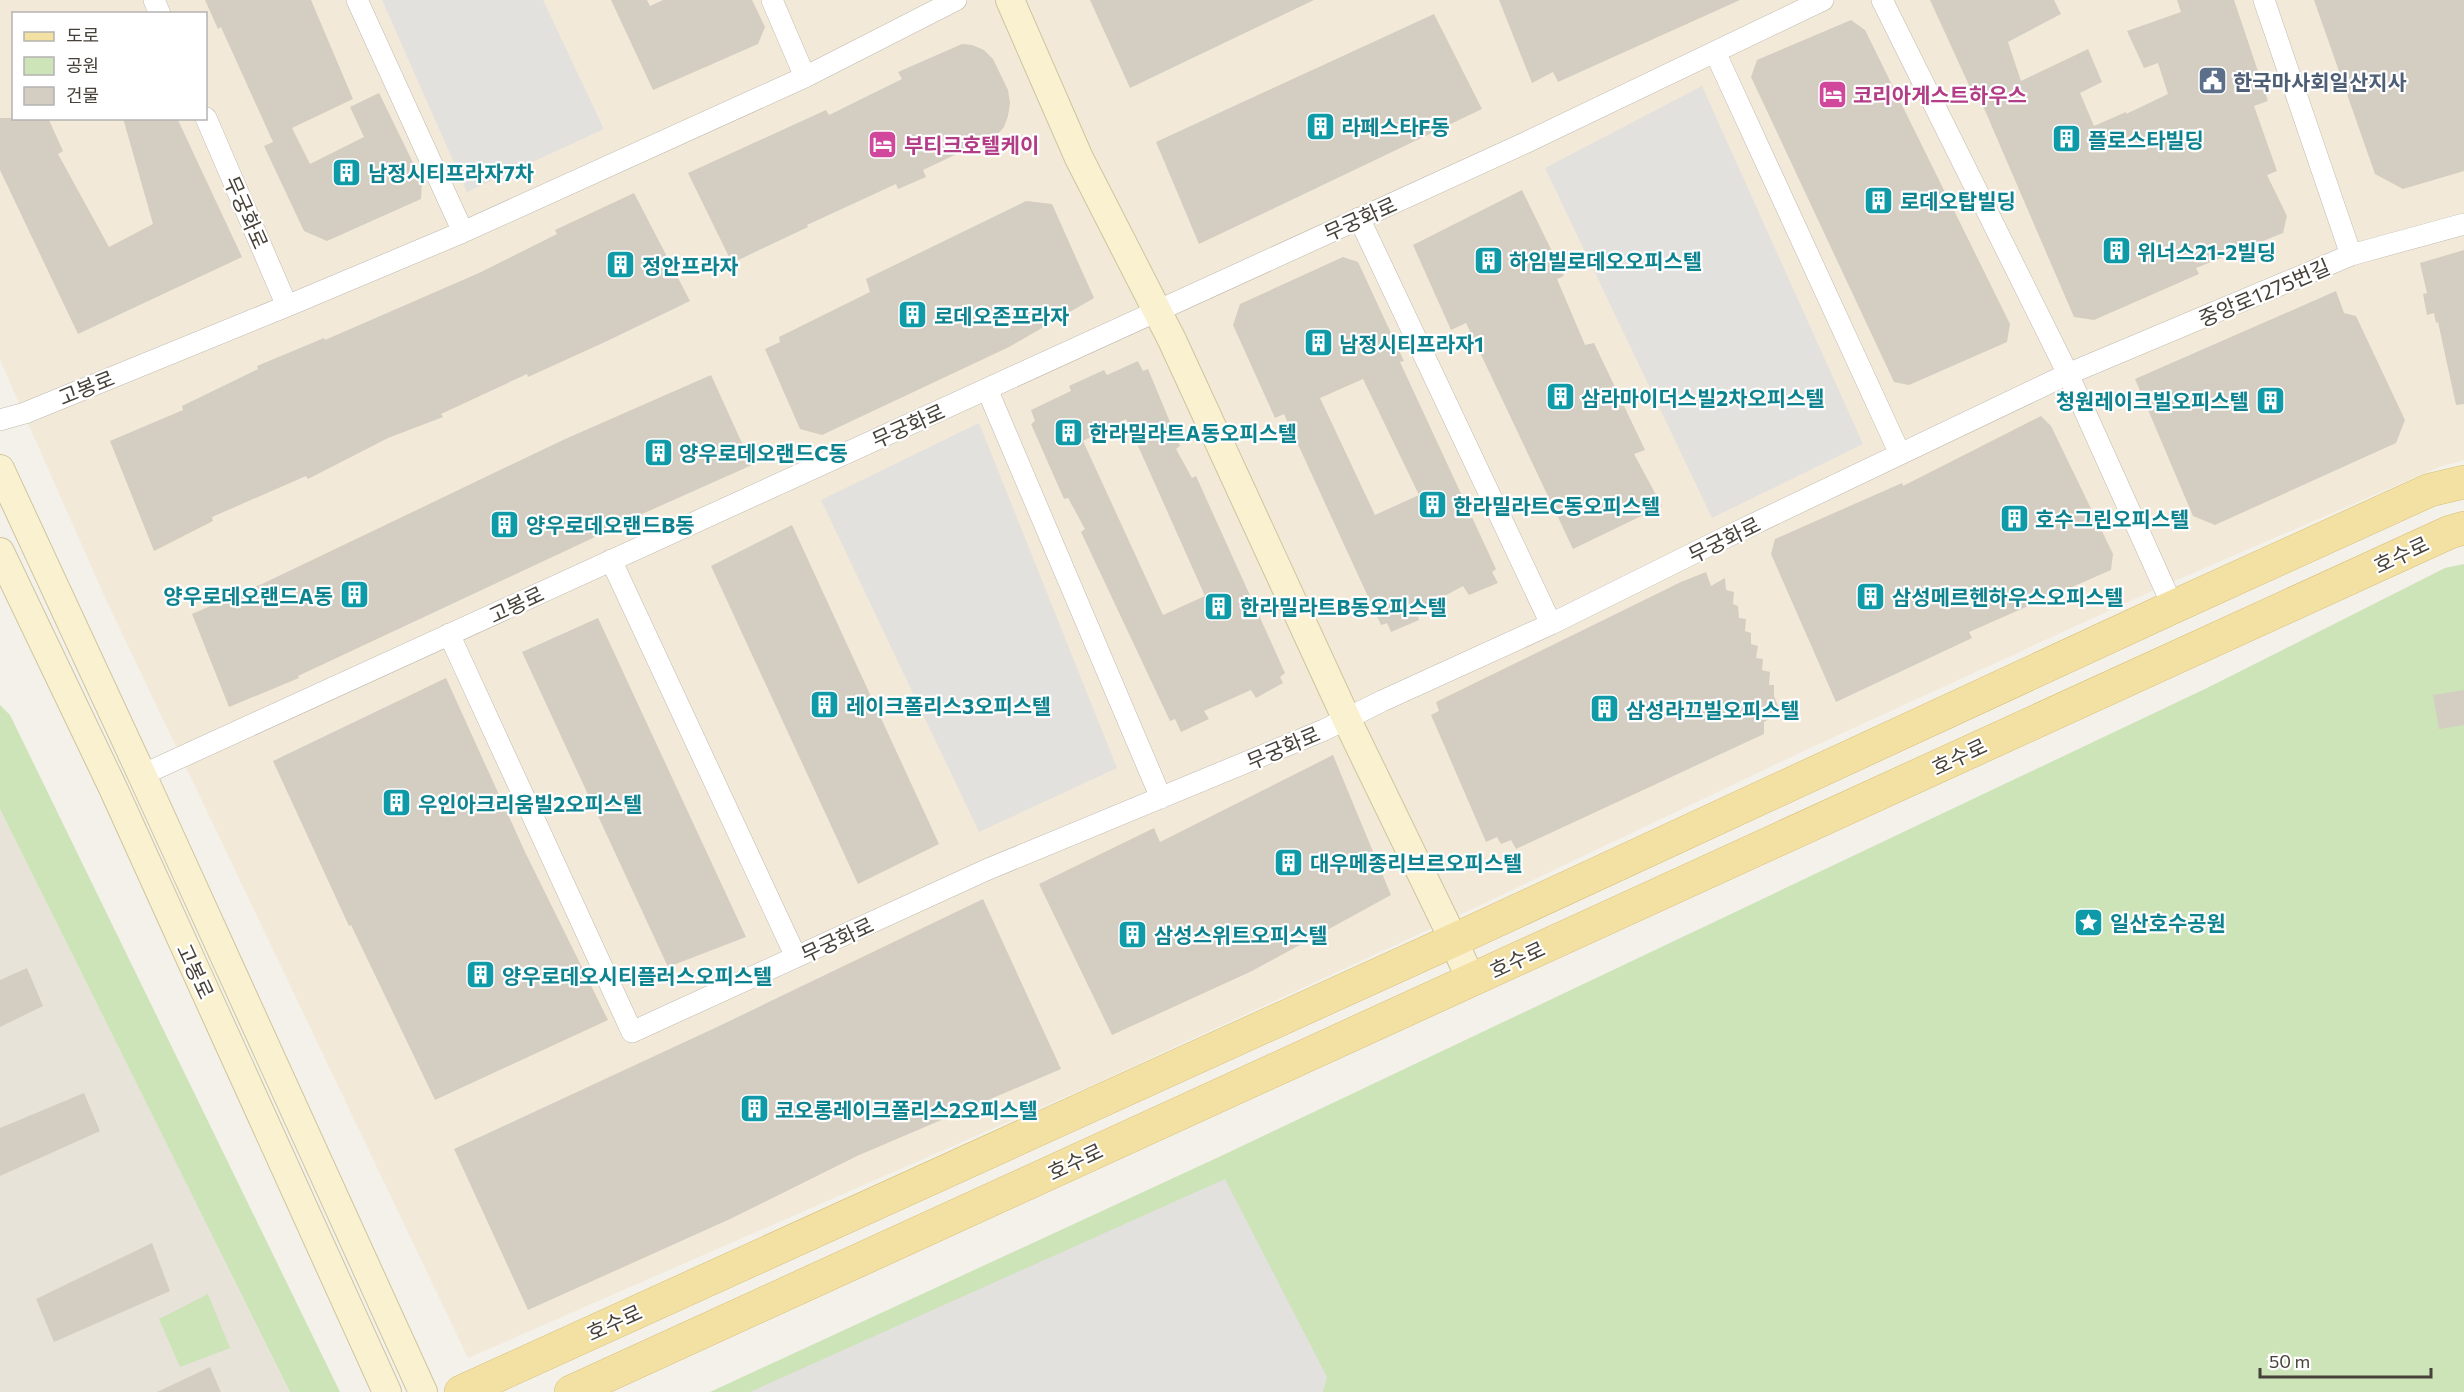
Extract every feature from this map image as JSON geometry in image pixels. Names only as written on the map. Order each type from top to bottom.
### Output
[{"type":"main road","name":"무궁화로","points":[[1010,0],[1079,158],[1172,340],[1347,720],[1471,980]]},
{"type":"main road","name":"고봉로","points":[[0,469],[423,1392]]},
{"type":"main road","name":"호수로","points":[[461,1392],[1452,941],[2430,490],[2464,482]]},
{"type":"main road","name":"호수로","points":[[571,1392],[2450,532],[2464,528]]},
{"type":"main road","name":"고봉로","points":[[0,552],[113,788],[387,1392]]},
{"type":"street","points":[[357,0],[463,232]]},
{"type":"street","points":[[772,0],[805,77],[956,0]]},
{"type":"street","name":"무궁화로","points":[[791,478],[1527,142],[1823,0]]},
{"type":"street","points":[[1881,0],[2068,374],[2173,607]]},
{"type":"street","points":[[2264,0],[2351,255]]},
{"type":"street","points":[[1715,52],[1900,454]]},
{"type":"street","name":"고봉로","points":[[0,420],[25,413],[463,232],[805,77]]},
{"type":"street","name":"무궁화로","points":[[207,120],[287,306]]},
{"type":"street","points":[[1359,218],[1551,624]]},
{"type":"street","name":"중앙로1275번길","points":[[2068,374],[2351,255],[2464,225]]},
{"type":"street","name":"무궁화로","points":[[449,634],[632,1032],[986,870],[1347,720],[1382,701],[1551,624],[2068,374]]},
{"type":"street","points":[[987,389],[1161,798]]},
{"type":"street","name":"고봉로","points":[[142,775],[791,478]]},
{"type":"street","points":[[611,560],[796,957]]},
{"type":"shaded area","points":[[0,0],[2464,0],[2464,460],[2439,467],[2163,586],[1812,747],[1445,922],[1099,1082],[468,1358],[107,602],[0,360]]},
{"type":"shaded area","points":[[382,0],[543,0],[604,129],[467,192]]},
{"type":"shaded area","points":[[1702,86],[1863,444],[1712,518],[1545,168]]},
{"type":"shaded area","points":[[979,423],[1117,768],[979,832],[821,500]]},
{"type":"shaded area","points":[[0,809],[290,1392],[0,1392]]},
{"type":"shaded area","points":[[1225,1179],[1327,1377],[1323,1392],[750,1392]]},
{"type":"green space","name":"일산호수공원","points":[[2464,564],[2464,1392],[710,1392],[1221,1156],[2207,688],[2445,568]]},
{"type":"green space","points":[[0,705],[10,715],[340,1392],[290,1392],[0,809]]},
{"type":"green space","points":[[208,1294],[230,1348],[180,1367],[159,1319]]},
{"type":"building","points":[[205,0],[311,0],[353,99],[292,128],[310,164],[364,137],[350,107],[379,93],[422,181],[421,199],[327,241],[304,231],[264,146],[273,142],[221,27],[218,29]]},
{"type":"building","points":[[611,0],[647,0],[650,6],[663,0],[752,0],[765,27],[758,44],[653,90]]},
{"type":"building","points":[[1090,0],[1314,0],[1130,88]]},
{"type":"building","points":[[1499,0],[1740,0],[1558,82],[1553,72],[1532,83]]},
{"type":"building","points":[[1930,0],[2054,0],[2061,14],[2008,42],[2021,81],[2088,49],[2102,82],[2080,93],[2094,126],[2168,94],[2158,63],[2144,68],[2127,31],[2181,12],[2177,0],[2234,0],[2268,101],[2254,106],[2277,171],[2267,175],[2287,216],[2283,233],[2196,268],[2199,274],[2094,320],[2074,317],[1977,92],[1973,94]]},
{"type":"building","points":[[2314,0],[2464,0],[2464,171],[2403,189],[2375,174]]},
{"type":"building","name":"라페스타F동","points":[[1434,14],[1482,109],[1199,244],[1156,142]]},
{"type":"building","name":"로데오탑빌딩","points":[[1851,20],[1865,30],[2010,324],[2007,342],[1909,385],[1894,382],[1751,77],[1757,60]]},
{"type":"building","points":[[962,44],[984,50],[993,59],[1008,90],[1010,103],[1008,116],[1004,127],[997,135],[923,170],[926,177],[898,189],[896,184],[732,263],[688,173],[826,110],[829,115],[902,79],[898,72]]},
{"type":"building","points":[[0,118],[49,120],[63,151],[58,154],[109,247],[153,224],[124,120],[178,120],[242,257],[78,334],[0,170]]},
{"type":"building","name":"삼라마이더스빌2차오피스텔","points":[[1522,190],[1564,276],[1557,279],[1585,345],[1594,343],[1645,450],[1634,454],[1662,506],[1573,549],[1466,323],[1451,330],[1413,245]]},
{"type":"building","points":[[634,193],[690,301],[528,377],[527,374],[441,414],[443,417],[388,438],[308,479],[306,476],[212,517],[213,521],[154,551],[110,441],[183,410],[182,406],[258,369],[257,366],[324,338],[325,340],[479,273],[557,234],[555,230]]},
{"type":"building","name":"로데오존프라자","points":[[1026,201],[1052,204],[1094,298],[1009,347],[822,435],[800,429],[765,349],[780,342],[779,337],[870,292],[866,279]]},
{"type":"building","points":[[2464,250],[2464,404],[2456,405],[2438,322],[2436,323],[2434,313],[2427,315],[2423,294],[2427,293],[2420,263]]},
{"type":"building","points":[[1343,257],[1358,262],[1404,361],[1400,362],[1496,569],[1492,572],[1498,583],[1469,595],[1463,586],[1417,611],[1419,620],[1391,632],[1387,623],[1381,625],[1284,414],[1275,418],[1233,325],[1240,304]],"holes":[[[1363,379],[1419,495],[1375,515],[1320,398]]]},
{"type":"building","name":"청원레이크빌오피스텔","points":[[2336,291],[2344,313],[2356,316],[2405,420],[2396,443],[2215,525],[2193,516],[2135,379]]},
{"type":"building","name":"한라밀라트B동오피스텔","points":[[1138,361],[1143,371],[1148,369],[1180,446],[1176,449],[1192,478],[1196,476],[1285,673],[1280,677],[1283,683],[1256,698],[1251,690],[1204,711],[1209,719],[1181,732],[1175,719],[1170,721],[1081,532],[1085,529],[1068,498],[1064,499],[1031,424],[1035,421],[1031,410],[1071,391],[1069,386],[1104,370],[1107,375]],"holes":[[[1126,419],[1205,596],[1163,615],[1083,441]]]},
{"type":"building","points":[[711,375],[752,465],[595,535],[595,537],[298,676],[299,678],[229,707],[192,614],[262,584],[563,440]]},
{"type":"building","points":[[2041,416],[2051,426],[2113,554],[2111,570],[1969,632],[1972,638],[1836,702],[1771,554],[1775,539],[1902,483],[1903,486]]},
{"type":"building","name":"레이크폴리스3오피스텔","points":[[792,525],[939,844],[858,884],[711,566]]},
{"type":"building","name":"삼성라끄빌오피스텔","points":[[1706,572],[1711,586],[1725,578],[1726,590],[1734,592],[1733,604],[1738,606],[1739,618],[1746,619],[1745,631],[1751,633],[1751,644],[1758,646],[1756,658],[1763,659],[1762,670],[1770,672],[1769,685],[1774,685],[1774,696],[1778,706],[1771,706],[1773,717],[1764,722],[1764,734],[1516,849],[1511,840],[1501,844],[1497,837],[1486,842],[1431,715],[1439,711],[1436,702],[1681,582]]},
{"type":"building","points":[[598,618],[746,937],[668,967],[522,652]]},
{"type":"building","points":[[446,678],[525,852],[608,1020],[435,1100],[351,925],[349,926],[273,761]]},
{"type":"building","points":[[2464,690],[2464,725],[2439,729],[2433,695]]},
{"type":"building","points":[[1333,755],[1391,895],[1252,971],[1112,1035],[1039,884],[1154,828],[1160,842]]},
{"type":"building","name":"코오롱레이크폴리스2오피스텔","points":[[983,899],[1061,1069],[857,1156],[730,1219],[528,1310],[454,1149],[717,1027]]},
{"type":"building","points":[[27,968],[43,1006],[0,1027],[0,980]]},
{"type":"building","points":[[84,1093],[100,1131],[0,1176],[0,1128]]},
{"type":"building","points":[[152,1243],[170,1291],[54,1342],[36,1299]]},
{"type":"building","points":[[210,1367],[221,1392],[157,1392]]},
{"type":"place","name":"한국마사회일산지사","points":[[2212,81]]},
{"type":"place","name":"코리아게스트하우스","points":[[1832,94]]},
{"type":"place","name":"라페스타F동","points":[[1320,126]]},
{"type":"place","name":"플로스타빌딩","points":[[2067,139]]},
{"type":"place","name":"부티크호텔케이","points":[[883,144]]},
{"type":"place","name":"남정시티프라자7차","points":[[347,172]]},
{"type":"place","name":"로데오탑빌딩","points":[[1879,200]]},
{"type":"place","name":"위너스21-2빌딩","points":[[2116,251]]},
{"type":"place","name":"하임빌로데오오피스텔","points":[[1488,260]]},
{"type":"place","name":"정안프라자","points":[[621,265]]},
{"type":"place","name":"로데오존프라자","points":[[913,315]]},
{"type":"place","name":"남정시티프라자1","points":[[1318,343]]},
{"type":"place","name":"삼라마이더스빌2차오피스텔","points":[[1560,397]]},
{"type":"place","name":"청원레이크빌오피스텔","points":[[2270,400]]},
{"type":"place","name":"한라밀라트A동오피스텔","points":[[1068,432]]},
{"type":"place","name":"양우로데오랜드C동","points":[[658,452]]},
{"type":"place","name":"한라밀라트C동오피스텔","points":[[1432,505]]},
{"type":"place","name":"호수그린오피스텔","points":[[2014,518]]},
{"type":"place","name":"양우로데오랜드B동","points":[[505,524]]},
{"type":"place","name":"양우로데오랜드A동","points":[[354,595]]},
{"type":"place","name":"삼성메르헨하우스오피스텔","points":[[1871,596]]},
{"type":"place","name":"한라밀라트B동오피스텔","points":[[1219,606]]},
{"type":"place","name":"레이크폴리스3오피스텔","points":[[825,705]]},
{"type":"place","name":"삼성라끄빌오피스텔","points":[[1605,709]]},
{"type":"place","name":"우인아크리움빌2오피스텔","points":[[397,803]]},
{"type":"place","name":"대우메종리브르오피스텔","points":[[1289,862]]},
{"type":"place","name":"일산호수공원","points":[[2089,922]]},
{"type":"place","name":"삼성스위트오피스텔","points":[[1133,934]]},
{"type":"place","name":"양우로데오시티플러스오피스텔","points":[[481,975]]},
{"type":"place","name":"코오롱레이크폴리스2오피스텔","points":[[754,1109]]}]
